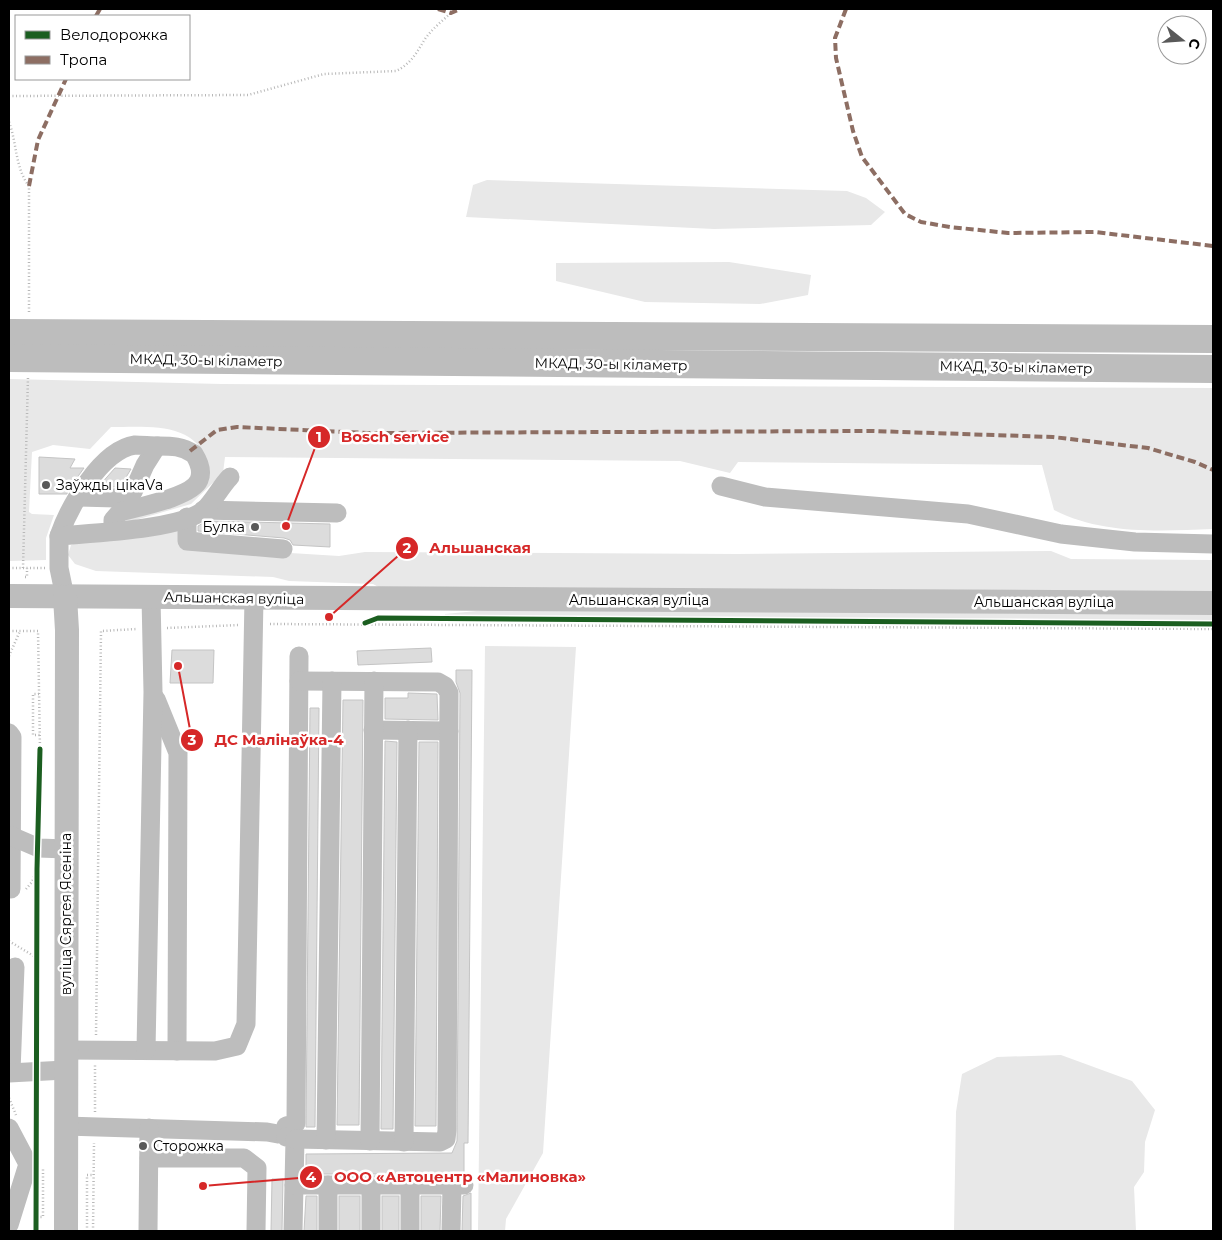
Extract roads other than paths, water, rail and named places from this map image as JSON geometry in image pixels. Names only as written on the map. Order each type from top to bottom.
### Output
[{"type":"highway","name":"МКАД, 30-ы кіламетр","points":[[9,333],[1213,339]]},
{"type":"highway","name":"МКАД, 30-ы кіламетр","points":[[9,358],[1213,369]]},
{"type":"main road","name":"Альшанская вуліца","points":[[9,596],[1213,603]]},
{"type":"main road","name":"вуліца Сяргея Ясеніна","points":[[65,597],[66,1231]]},
{"type":"lane","points":[[65,597],[59,568],[59,536],[67,514],[96,471],[109,459],[134,446],[174,445],[194,454],[201,472],[199,482],[183,493],[120,512],[113,520],[113,531]]},
{"type":"lane","points":[[79,498],[116,498],[132,492],[157,446]]},
{"type":"lane","points":[[230,477],[195,514],[187,541],[282,549]]},
{"type":"lane","points":[[721,486],[765,497],[968,514],[1061,534],[1135,542],[1213,544]]},
{"type":"lane","points":[[59,536],[136,530],[195,514],[337,513]]},
{"type":"lane","points":[[146,1050],[153,692],[151,597]]},
{"type":"lane","points":[[15,968],[10,1072],[65,1060],[96,1050],[215,1051],[237,1046],[246,1024],[254,598]]},
{"type":"lane","points":[[282,1133],[296,1123],[300,656]]},
{"type":"lane","points":[[65,1126],[282,1133],[326,1140],[440,1142],[446,1139],[449,692],[446,686],[438,682],[299,680]]},
{"type":"lane","points":[[326,1140],[332,681]]},
{"type":"lane","points":[[370,1141],[374,681]]},
{"type":"lane","points":[[153,692],[178,753],[177,1051]]},
{"type":"lane","points":[[373,730],[449,731]]},
{"type":"lane","points":[[404,1142],[408,730]]},
{"type":"lane","points":[[9,733],[12,736],[10,889]]},
{"type":"lane","points":[[11,836],[39,848],[66,849]]},
{"type":"lane","points":[[9,1128],[28,1164],[9,1225]]},
{"type":"lane","points":[[148,1231],[149,1128]]},
{"type":"lane","points":[[282,1133],[294,1184],[294,1231]]},
{"type":"lane","points":[[149,1158],[244,1158],[249,1161],[257,1168],[256,1231]]},
{"type":"lane","points":[[294,1184],[458,1186],[451,1231]]},
{"type":"lane","points":[[328,1185],[328,1231]]},
{"type":"lane","points":[[371,1185],[371,1231]]},
{"type":"lane","points":[[410,1185],[410,1231]]},
{"type":"place","name":"Заўжды цікаVа","points":[[46,485]]},
{"type":"place","name":"Bosch service","points":[[286,526]]},
{"type":"place","name":"Булка","points":[[255,527]]},
{"type":"place","name":"Альшанская","points":[[329,617]]},
{"type":"place","name":"ДС Малінаўка-4","points":[[178,666]]},
{"type":"place","name":"Сторожка","points":[[143,1146]]},
{"type":"place","name":"ООО «Автоцентр «Малиновка»","points":[[203,1186]]}]
